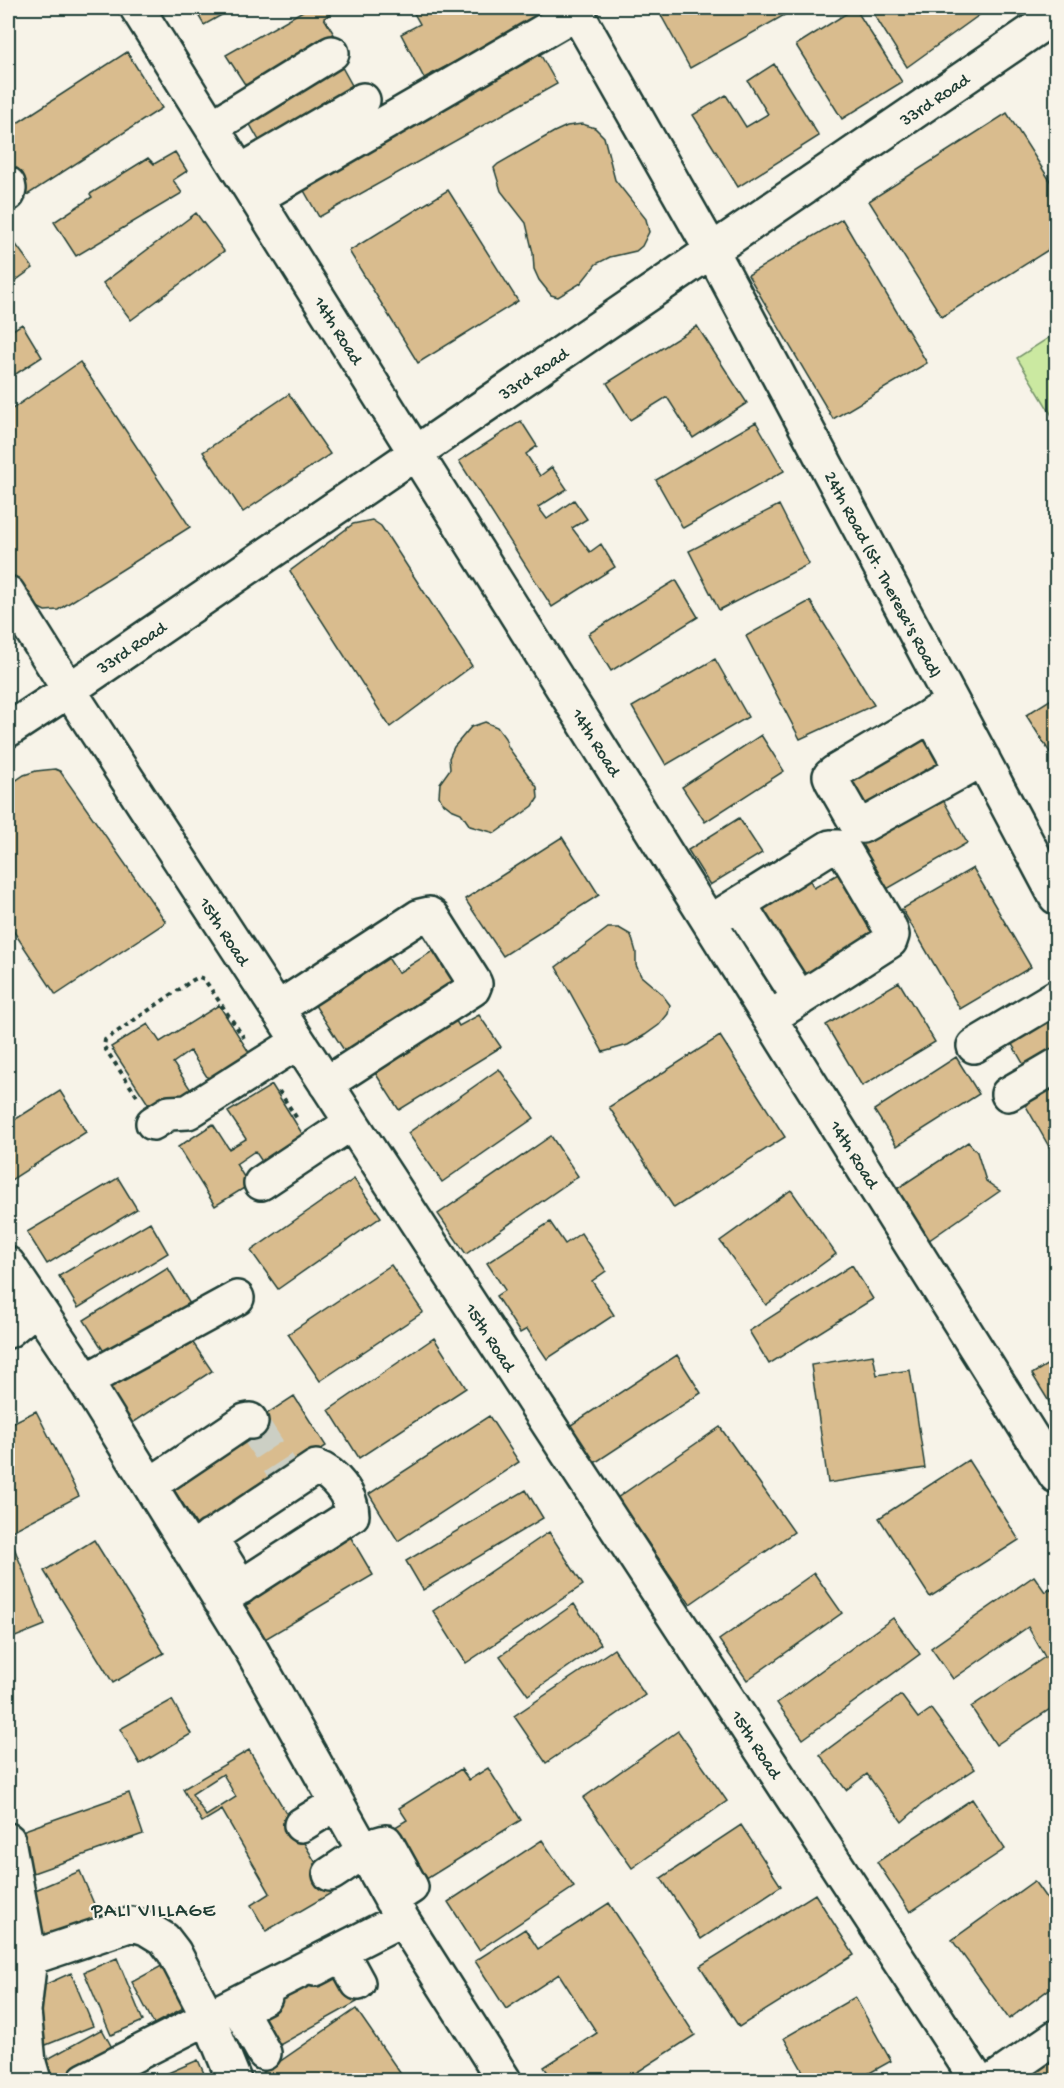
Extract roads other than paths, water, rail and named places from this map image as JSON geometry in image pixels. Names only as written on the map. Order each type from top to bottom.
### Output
[{"type":"street","name":"14th Road","points":[[137,8],[1056,1476]]},
{"type":"street","points":[[248,185],[576,10]]},
{"type":"street","name":"24th Road (St. Theresa's Road)","points":[[576,10],[712,251],[942,709],[973,765],[1056,897]]},
{"type":"street","name":"33rd Road","points":[[8,730],[1056,15]]},
{"type":"street","points":[[212,127],[332,53]]},
{"type":"street","points":[[248,185],[363,100]]},
{"type":"street","points":[[8,184],[8,194]]},
{"type":"street","name":"15th Road","points":[[8,593],[277,1010],[977,2080]]},
{"type":"street","points":[[942,709],[835,772],[830,776],[832,781],[855,821],[862,826],[973,765]]},
{"type":"street","points":[[710,922],[830,847],[838,847],[846,853],[892,935],[890,941],[770,1018]]},
{"type":"street","points":[[739,904],[800,999]]},
{"type":"street","points":[[277,1010],[420,916],[429,914],[433,917],[473,980],[475,984],[473,989],[326,1084]]},
{"type":"street","points":[[974,1046],[1056,997]]},
{"type":"street","points":[[154,1123],[169,1113],[189,1112],[298,1042]]},
{"type":"street","points":[[1056,1066],[1014,1094],[1056,1073]]},
{"type":"street","points":[[261,1183],[351,1123]]},
{"type":"street","points":[[8,1264],[231,1594],[252,1651],[364,1852],[400,1916],[504,2080]]},
{"type":"street","points":[[85,1381],[237,1298]]},
{"type":"street","points":[[8,1331],[37,1307]]},
{"type":"street","points":[[156,1481],[245,1421],[250,1420],[251,1422]]},
{"type":"street","points":[[197,1543],[316,1467],[327,1471],[334,1478],[352,1506],[352,1515],[231,1594]]},
{"type":"street","points":[[197,1543],[286,1479],[285,1474]]},
{"type":"street","points":[[301,1825],[337,1803]]},
{"type":"street","points":[[8,1840],[30,1958],[24,2011],[28,2063],[34,2080]]},
{"type":"street","points":[[330,1874],[364,1852]]},
{"type":"street","points":[[264,2053],[241,2014],[241,2010],[334,1959],[341,1958],[352,1973],[400,1916]]},
{"type":"street","points":[[85,2080],[209,2019],[400,1916]]},
{"type":"street","points":[[30,1958],[132,1924],[146,1928],[164,1939],[174,1952],[209,2019],[234,2080]]},
{"type":"street","points":[[994,2080],[1056,2037]]},
{"type":"tunnel","points":[[251,1422],[285,1474]]},
{"type":"district","name":"PALI VILLAGE","points":[[154,1909]]}]
